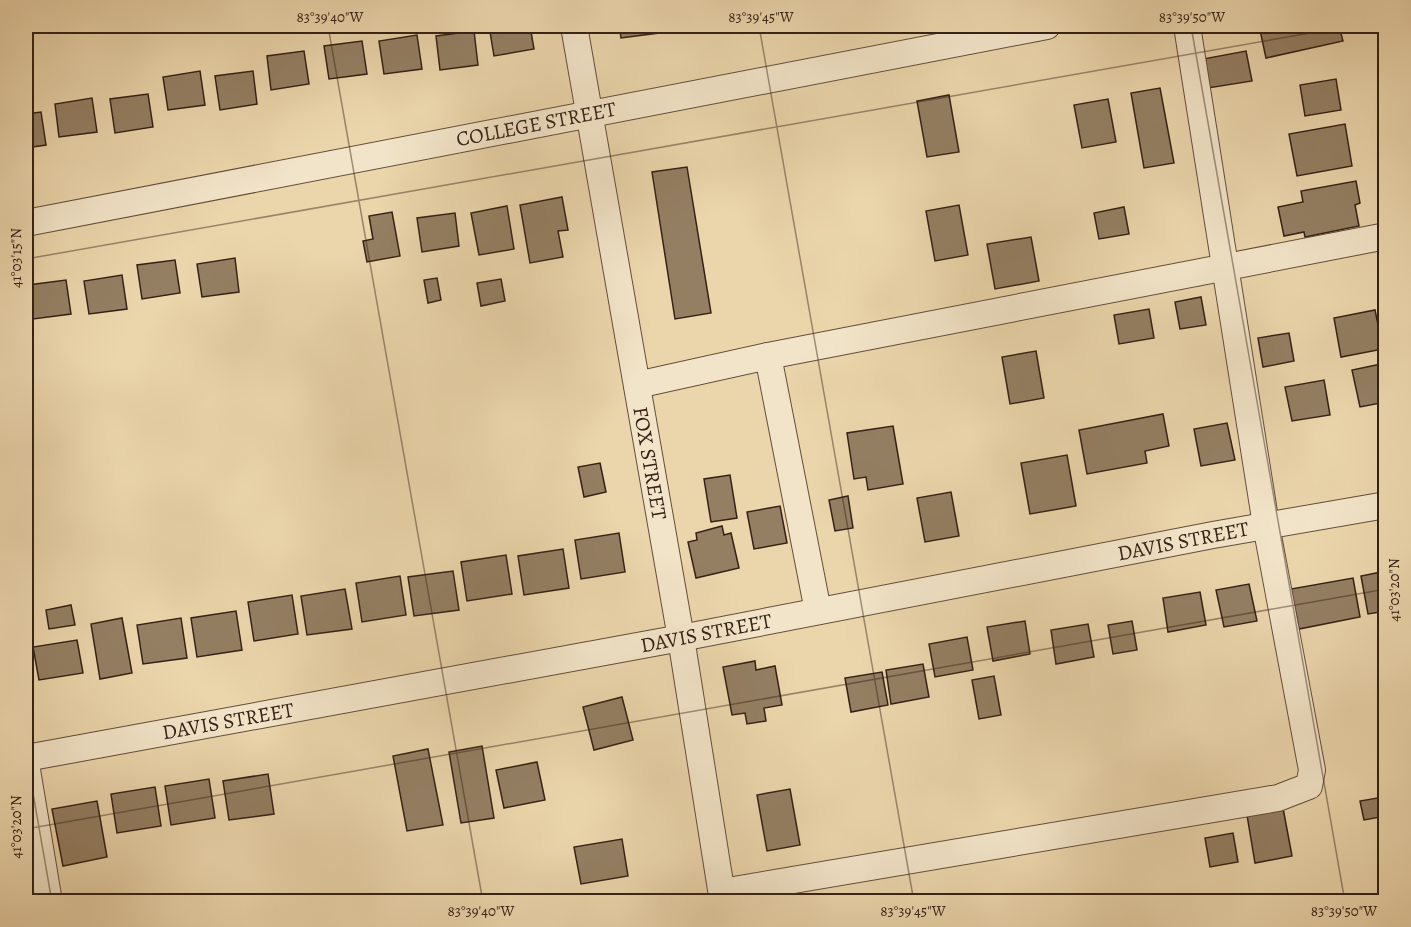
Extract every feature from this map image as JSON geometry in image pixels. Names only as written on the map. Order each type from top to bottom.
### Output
[{"type":"street","name":"FOX STREET","points":[[574,26],[681,638],[722,897]]},
{"type":"street","name":"COLLEGE STREET","points":[[26,223],[1047,26]]},
{"type":"street","points":[[722,897],[1278,798],[1310,786],[1312,770],[1266,525],[1187,26]]},
{"type":"street","points":[[637,385],[768,356],[1386,236]]},
{"type":"street","points":[[768,356],[818,611]]},
{"type":"street","name":"DAVIS STREET","points":[[26,758],[681,638],[1266,525],[1386,505]]},
{"type":"street","points":[[26,764],[49,902]]},
{"type":"building","points":[[377,26],[406,26],[406,27],[378,32]]},
{"type":"building","points":[[489,26],[530,26],[534,49],[494,56]]},
{"type":"building","points":[[619,26],[658,26],[659,33],[621,38]]},
{"type":"building","points":[[1283,26],[1339,26],[1343,41],[1266,58],[1260,30]]},
{"type":"building","points":[[474,31],[478,65],[440,70],[436,36]]},
{"type":"building","points":[[417,35],[422,69],[384,74],[379,41]]},
{"type":"building","points":[[362,41],[367,74],[329,79],[324,46]]},
{"type":"building","points":[[304,51],[309,84],[271,90],[267,56]]},
{"type":"building","points":[[1246,51],[1252,81],[1208,88],[1203,59]]},
{"type":"building","points":[[200,71],[205,105],[168,110],[163,77]]},
{"type":"building","points":[[253,71],[257,104],[220,110],[215,76]]},
{"type":"building","points":[[1336,79],[1341,110],[1305,116],[1300,85]]},
{"type":"building","points":[[1160,88],[1174,163],[1144,168],[1131,93]]},
{"type":"building","points":[[148,94],[153,127],[115,133],[110,99]]},
{"type":"building","points":[[949,95],[959,152],[927,157],[917,101]]},
{"type":"building","points":[[92,98],[97,132],[59,137],[55,104]]},
{"type":"building","points":[[1108,99],[1116,142],[1082,148],[1074,105]]},
{"type":"building","points":[[41,112],[46,145],[26,148],[26,114]]},
{"type":"building","points":[[1345,124],[1352,166],[1297,176],[1289,134]]},
{"type":"building","points":[[687,167],[711,313],[675,319],[652,172]]},
{"type":"building","points":[[1356,181],[1360,203],[1355,205],[1359,226],[1305,237],[1304,232],[1284,236],[1278,207],[1303,202],[1301,191]]},
{"type":"building","points":[[562,197],[568,230],[558,231],[563,257],[530,263],[520,205]]},
{"type":"building","points":[[959,205],[968,255],[935,261],[926,211]]},
{"type":"building","points":[[507,206],[514,249],[479,255],[471,213]]},
{"type":"building","points":[[1124,207],[1129,234],[1099,239],[1094,213]]},
{"type":"building","points":[[392,212],[400,256],[367,262],[363,241],[373,239],[369,216]]},
{"type":"building","points":[[455,213],[459,246],[422,252],[417,218]]},
{"type":"building","points":[[1031,237],[1039,281],[995,289],[987,244]]},
{"type":"building","points":[[235,258],[239,292],[202,297],[197,264]]},
{"type":"building","points":[[175,260],[180,293],[142,299],[137,265]]},
{"type":"building","points":[[122,275],[127,309],[89,314],[84,281]]},
{"type":"building","points":[[437,278],[441,300],[428,303],[424,280]]},
{"type":"building","points":[[501,279],[505,301],[481,306],[477,283]]},
{"type":"building","points":[[66,280],[71,314],[33,319],[28,285]]},
{"type":"building","points":[[1201,297],[1206,325],[1180,329],[1175,302]]},
{"type":"building","points":[[1149,309],[1154,338],[1119,344],[1114,315]]},
{"type":"building","points":[[1375,310],[1383,349],[1341,357],[1334,318]]},
{"type":"building","points":[[1289,333],[1294,361],[1263,367],[1258,338]]},
{"type":"building","points":[[1036,351],[1044,398],[1010,404],[1002,357]]},
{"type":"building","points":[[1386,363],[1386,402],[1360,407],[1352,370]]},
{"type":"building","points":[[1324,380],[1330,415],[1292,421],[1285,387]]},
{"type":"building","points":[[1163,414],[1169,446],[1145,451],[1147,463],[1087,474],[1079,430]]},
{"type":"building","points":[[1227,423],[1235,460],[1201,466],[1194,429]]},
{"type":"building","points":[[893,426],[903,484],[868,490],[866,477],[854,479],[847,433]]},
{"type":"building","points":[[1067,455],[1076,506],[1030,514],[1021,463]]},
{"type":"building","points":[[600,463],[606,492],[584,497],[578,467]]},
{"type":"building","points":[[730,475],[737,518],[711,522],[704,479]]},
{"type":"building","points":[[951,492],[959,536],[925,542],[917,498]]},
{"type":"building","points":[[848,496],[853,528],[835,531],[829,500]]},
{"type":"building","points":[[780,506],[787,543],[754,549],[747,512]]},
{"type":"building","points":[[722,526],[724,535],[731,533],[739,568],[696,578],[688,542],[697,540],[696,533]]},
{"type":"building","points":[[619,533],[625,572],[581,579],[575,540]]},
{"type":"building","points":[[563,549],[569,588],[524,595],[518,556]]},
{"type":"building","points":[[506,555],[512,594],[467,601],[461,562]]},
{"type":"building","points":[[453,571],[459,610],[414,616],[408,577]]},
{"type":"building","points":[[1386,571],[1386,611],[1368,614],[1361,576]]},
{"type":"building","points":[[400,576],[406,615],[362,622],[356,583]]},
{"type":"building","points":[[1353,578],[1360,617],[1299,629],[1291,589]]},
{"type":"building","points":[[1249,584],[1257,621],[1224,627],[1216,590]]},
{"type":"building","points":[[345,589],[352,629],[307,635],[301,596]]},
{"type":"building","points":[[1200,592],[1206,625],[1168,632],[1163,598]]},
{"type":"building","points":[[292,595],[298,634],[254,641],[248,602]]},
{"type":"building","points":[[71,605],[75,625],[49,629],[46,610]]},
{"type":"building","points":[[236,611],[242,650],[197,657],[191,618]]},
{"type":"building","points":[[122,618],[132,673],[100,679],[91,624]]},
{"type":"building","points":[[181,618],[187,658],[143,664],[137,625]]},
{"type":"building","points":[[1025,621],[1030,654],[993,661],[987,627]]},
{"type":"building","points":[[1132,621],[1137,650],[1113,654],[1108,625]]},
{"type":"building","points":[[1088,624],[1094,657],[1056,664],[1051,630]]},
{"type":"building","points":[[967,637],[973,670],[935,677],[929,644]]},
{"type":"building","points":[[77,640],[83,673],[39,680],[33,647]]},
{"type":"building","points":[[755,661],[756,670],[775,666],[782,705],[764,708],[766,721],[747,724],[745,713],[732,715],[723,667]]},
{"type":"building","points":[[923,664],[929,697],[891,704],[886,670]]},
{"type":"building","points":[[882,672],[888,705],[851,712],[845,678]]},
{"type":"building","points":[[994,676],[1001,715],[979,719],[972,680]]},
{"type":"building","points":[[622,697],[633,740],[594,750],[583,707]]},
{"type":"building","points":[[1386,735],[1386,770],[1379,736]]},
{"type":"building","points":[[482,746],[494,818],[461,823],[449,752]]},
{"type":"building","points":[[428,749],[443,825],[407,831],[393,756]]},
{"type":"building","points":[[537,762],[545,800],[504,808],[496,770]]},
{"type":"building","points":[[268,774],[274,814],[229,820],[223,781]]},
{"type":"building","points":[[209,779],[215,818],[171,825],[165,786]]},
{"type":"building","points":[[155,787],[161,826],[117,833],[111,794]]},
{"type":"building","points":[[790,789],[800,845],[767,851],[757,795]]},
{"type":"building","points":[[1383,797],[1386,816],[1364,820],[1360,801]]},
{"type":"building","points":[[97,801],[107,857],[63,866],[52,809]]},
{"type":"building","points":[[1283,808],[1292,856],[1255,863],[1247,815]]},
{"type":"building","points":[[1233,833],[1238,862],[1210,867],[1205,838]]},
{"type":"building","points":[[622,839],[628,876],[581,884],[574,847]]}]
